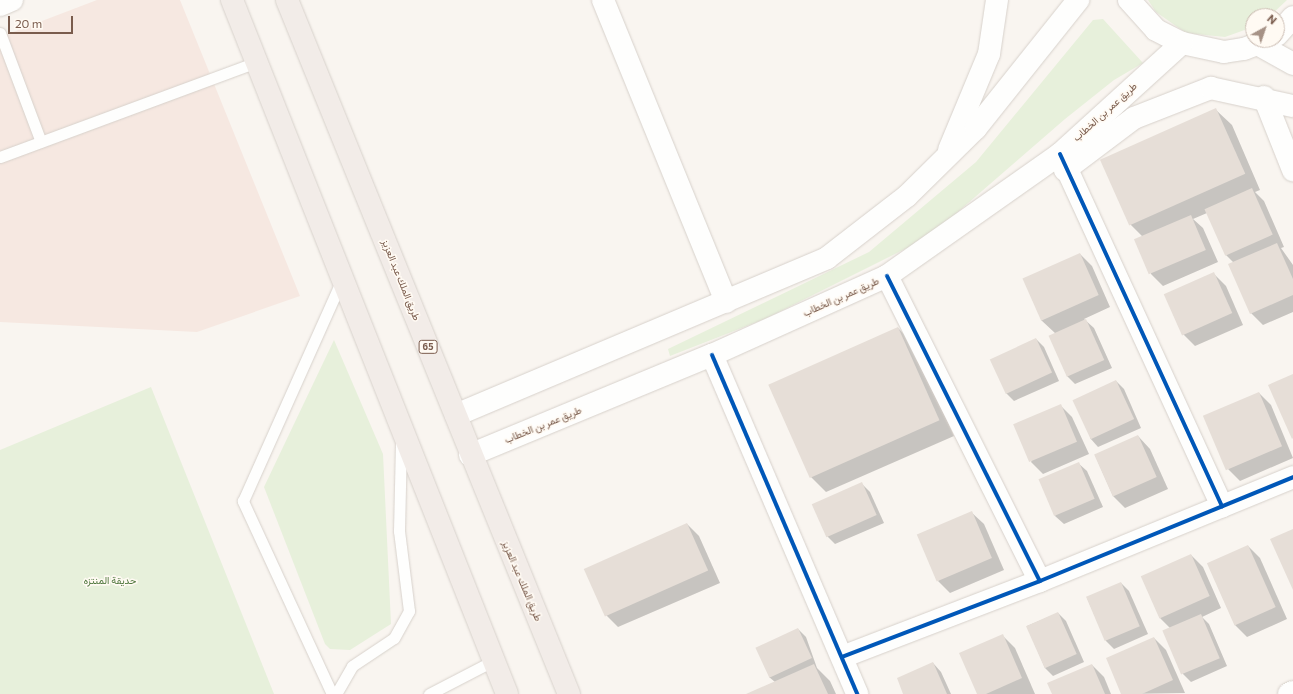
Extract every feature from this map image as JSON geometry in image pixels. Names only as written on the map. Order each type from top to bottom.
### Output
[{"type":"highway","points":[[232,0],[402,423],[507,694]]},
{"type":"highway","name":"طريق الملك عبد العزيز","points":[[291,4],[456,415],[470,454],[569,694]]},
{"type":"street","points":[[0,5],[12,0]]},
{"type":"street","points":[[603,0],[726,302]]},
{"type":"street","points":[[946,157],[989,54],[998,0]]},
{"type":"street","points":[[456,415],[827,258],[907,196],[946,157],[1015,83],[1078,0]]},
{"type":"street","points":[[1129,0],[1156,30],[1182,43],[1224,52],[1245,46]]},
{"type":"street","points":[[1285,24],[1293,17]]},
{"type":"street","name":"طريق عمر بن الخطاب","points":[[470,454],[712,355],[887,276],[1062,162],[1182,43]]},
{"type":"street","points":[[1276,48],[1293,64]]},
{"type":"street","points":[[1222,507],[1062,162],[1134,118],[1211,88],[1264,97],[1293,106]]},
{"type":"street","points":[[1264,97],[1293,170]]},
{"type":"street","points":[[887,276],[1040,581]]},
{"type":"street","points":[[712,355],[857,694]]},
{"type":"street","points":[[842,657],[1040,581],[1293,477]]},
{"type":"street","points":[[1289,694],[1293,692]]},
{"type":"lane","points":[[0,33],[41,142]]},
{"type":"lane","points":[[0,157],[257,62]]},
{"type":"lane","points":[[332,694],[243,501],[343,278]]},
{"type":"lane","points":[[336,694],[352,666],[394,638],[409,611],[399,531],[402,423]]},
{"type":"lane","points":[[429,694],[493,660]]},
{"type":"shaded area","points":[[97,0],[180,0],[300,296],[197,332],[0,322],[0,37]]},
{"type":"green space","points":[[1148,0],[1287,0],[1278,8],[1245,8],[1245,30],[1225,37],[1186,33],[1156,12]]},
{"type":"green space","points":[[1103,19],[1143,63],[1114,80],[1065,119],[952,217],[915,244],[767,318],[670,356],[668,349],[869,252],[976,162],[1093,20]]},
{"type":"green space","points":[[334,340],[383,454],[391,624],[350,650],[330,649],[325,644],[264,487]]},
{"type":"green space","name":"حديقة المنتزه","points":[[151,387],[274,694],[0,694],[0,450]]},
{"type":"building","points":[[1216,108],[1245,174],[1129,225],[1100,160]]},
{"type":"building","points":[[1252,188],[1273,235],[1225,256],[1204,209]]},
{"type":"building","points":[[1191,215],[1206,250],[1149,274],[1134,239]]},
{"type":"building","points":[[1277,243],[1293,279],[1293,295],[1250,314],[1228,264]]},
{"type":"building","points":[[1080,253],[1099,295],[1041,321],[1022,279]]},
{"type":"building","points":[[1214,272],[1232,313],[1182,335],[1164,294]]},
{"type":"building","points":[[1086,319],[1104,360],[1067,377],[1049,336]]},
{"type":"building","points":[[898,327],[939,420],[810,478],[768,385]]},
{"type":"building","points":[[1036,338],[1052,372],[1006,394],[990,360]]},
{"type":"building","points":[[1293,374],[1293,438],[1292,439],[1268,385]]},
{"type":"building","points":[[1116,380],[1134,419],[1091,439],[1072,400]]},
{"type":"building","points":[[1259,392],[1282,446],[1226,470],[1203,416]]},
{"type":"building","points":[[1061,404],[1077,442],[1029,462],[1013,424]]},
{"type":"building","points":[[1138,435],[1157,477],[1113,497],[1094,455]]},
{"type":"building","points":[[1079,462],[1095,499],[1054,516],[1038,479]]},
{"type":"building","points":[[862,482],[877,515],[826,537],[812,504]]},
{"type":"building","points":[[972,511],[992,558],[937,581],[917,534]]},
{"type":"building","points":[[687,523],[708,571],[605,616],[584,569]]},
{"type":"building","points":[[1293,529],[1293,590],[1270,539]]},
{"type":"building","points":[[1248,545],[1276,607],[1235,625],[1207,563]]},
{"type":"building","points":[[1191,554],[1210,596],[1159,618],[1141,576]]},
{"type":"building","points":[[1121,582],[1140,626],[1105,641],[1086,597]]},
{"type":"building","points":[[1058,612],[1077,654],[1045,668],[1026,626]]},
{"type":"building","points":[[1201,614],[1220,658],[1181,675],[1162,630]]},
{"type":"building","points":[[798,628],[812,658],[769,678],[755,648]]},
{"type":"building","points":[[1003,634],[1022,678],[986,694],[977,694],[959,653]]},
{"type":"building","points":[[1154,637],[1173,680],[1142,694],[1121,694],[1106,658]]},
{"type":"building","points":[[933,662],[947,694],[903,694],[897,678]]},
{"type":"building","points":[[814,664],[828,694],[746,694]]},
{"type":"building","points":[[1092,664],[1105,694],[1052,694],[1047,683]]},
{"type":"cycle path","points":[[1060,154],[1222,507]]},
{"type":"cycle path","points":[[887,276],[1040,581]]},
{"type":"cycle path","points":[[712,355],[857,694]]},
{"type":"cycle path","points":[[842,657],[1040,581],[1293,477]]}]
